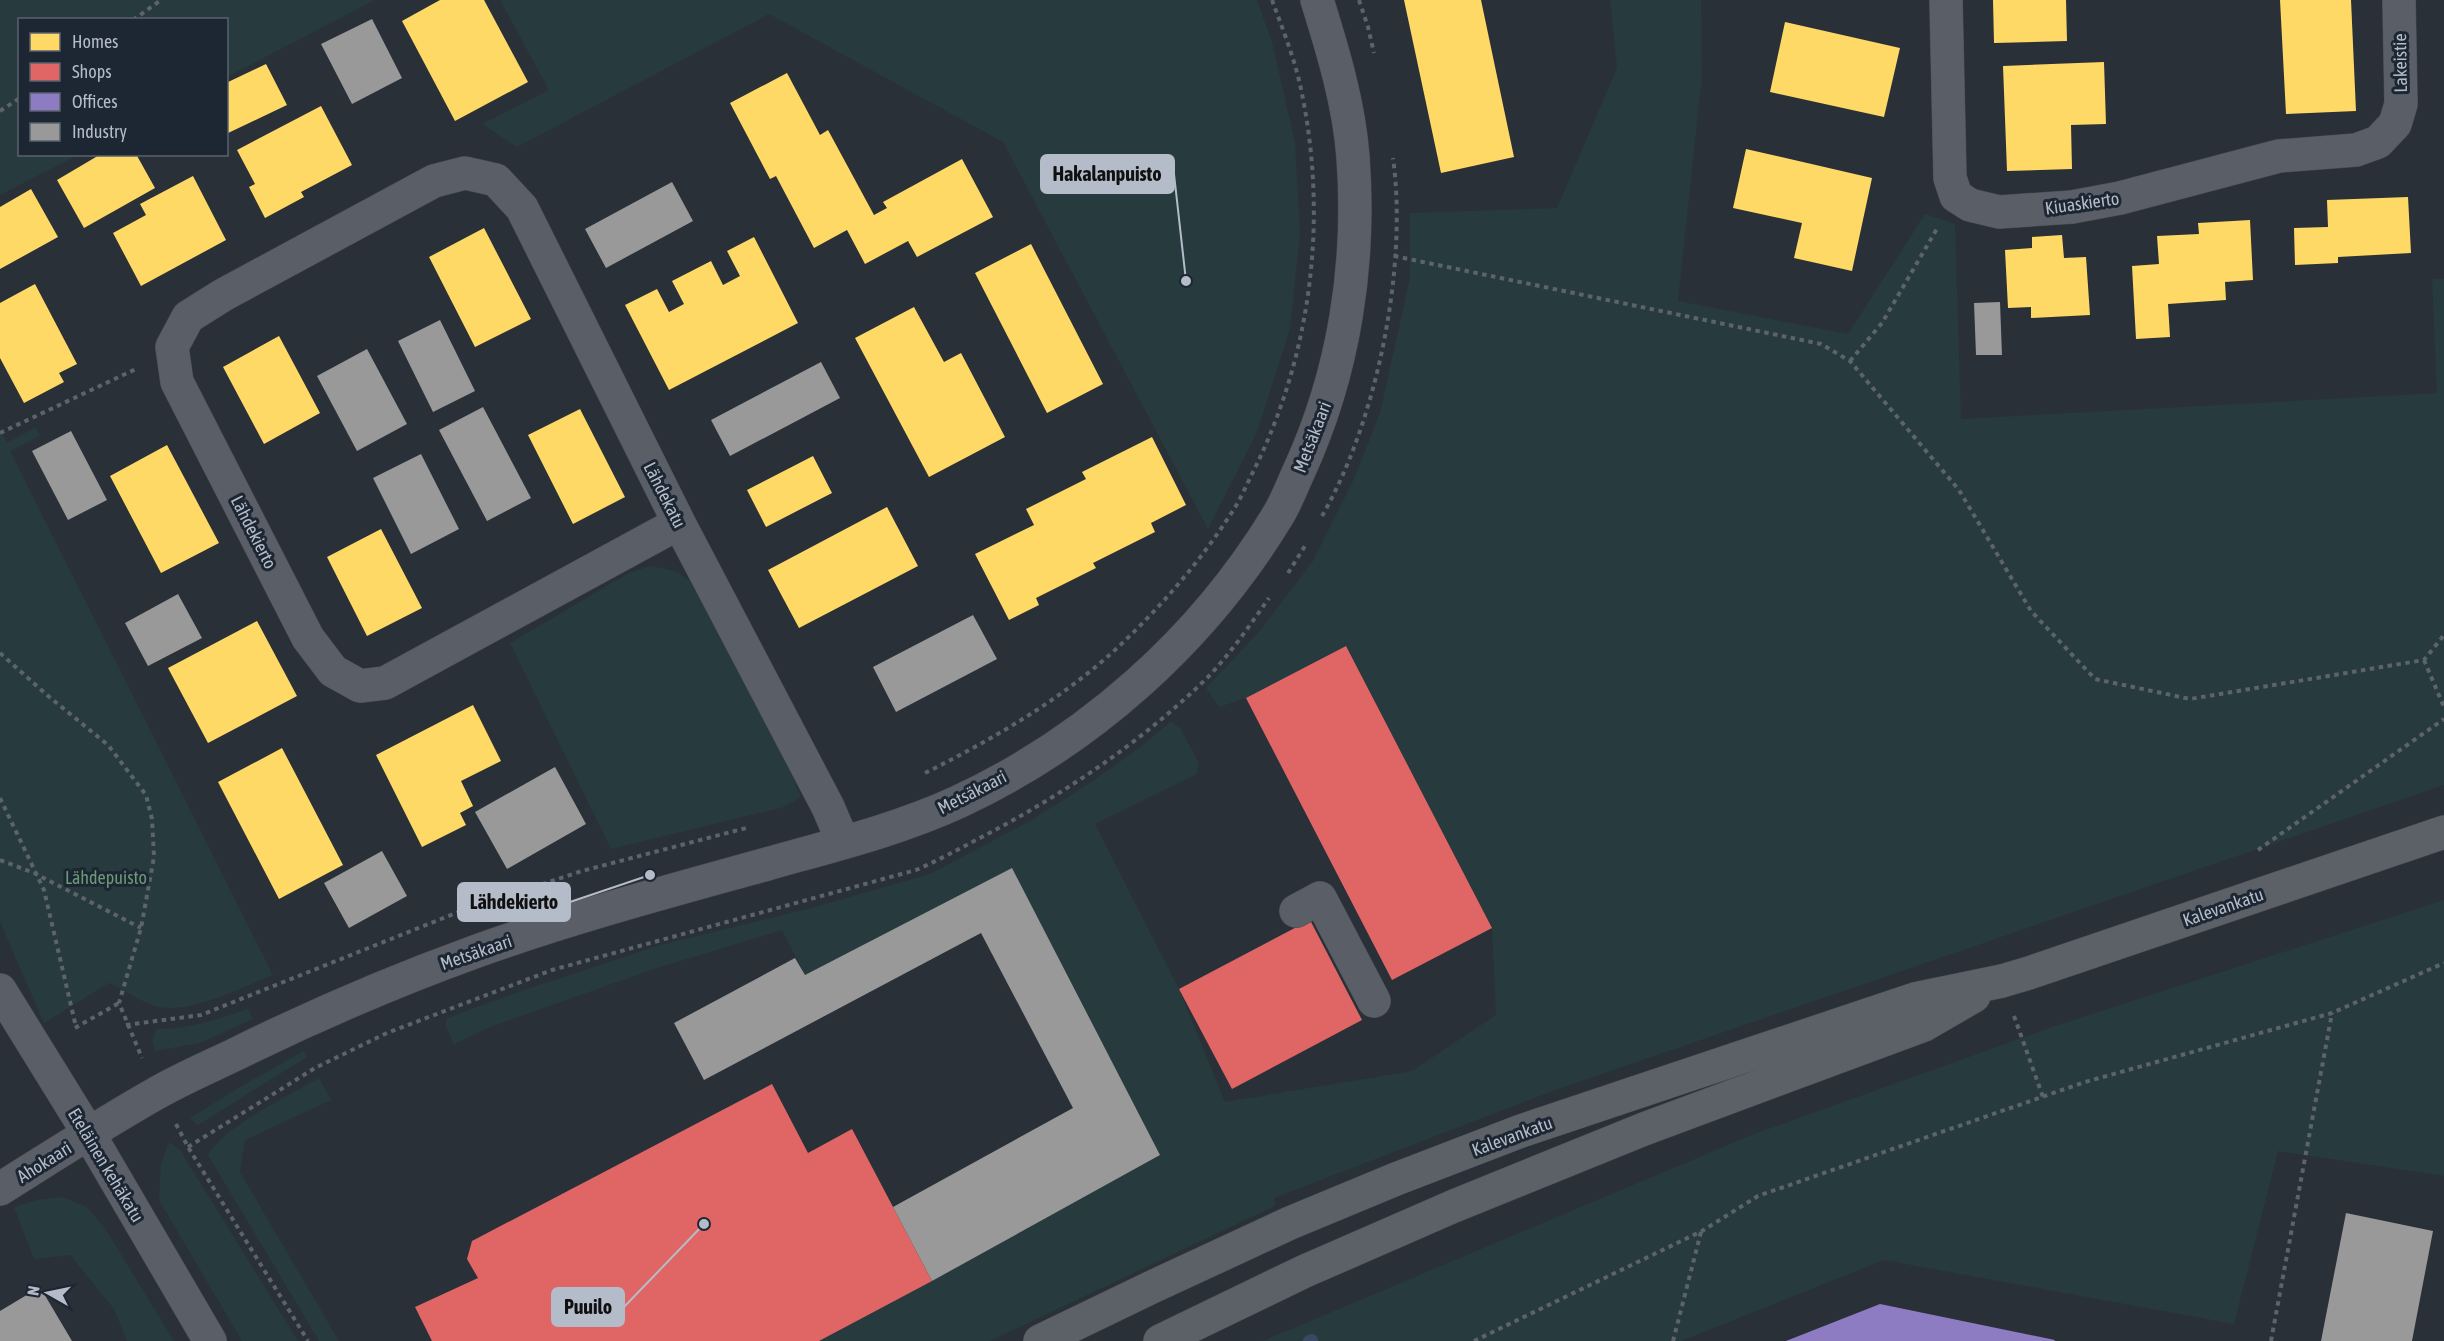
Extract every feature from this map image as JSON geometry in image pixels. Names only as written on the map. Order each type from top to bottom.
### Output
[{"type":"main road","name":"Kalevankatu","points":[[1040,1341],[1290,1223],[1511,1135],[1915,999],[2002,981],[2444,832]]},
{"type":"main road","name":"Kalevankatu","points":[[1160,1341],[1305,1271],[1454,1206],[1644,1129],[1924,1025],[2002,981]]},
{"type":"street","name":"Metsäkaari","points":[[89,1134],[159,1091],[367,992],[482,949],[635,900],[909,822],[961,800],[1036,759],[1090,722],[1139,682],[1187,636],[1228,587],[1279,514],[1315,436],[1333,381],[1346,326],[1354,253],[1355,192],[1347,115],[1317,0]]},
{"type":"street","points":[[1946,0],[1950,178],[1956,196]]},
{"type":"street","name":"Lakeistie","points":[[2395,124],[2401,104],[2402,82],[2399,0]]},
{"type":"street","name":"Kiuaskierto","points":[[1956,196],[1970,205],[1999,212],[2072,207],[2120,198],[2279,156],[2356,150],[2378,142],[2395,124]]},
{"type":"street","name":"Lähdekatu","points":[[172,347],[188,317],[223,295],[434,181],[465,174],[496,180],[522,208],[679,523],[822,797],[843,842]]},
{"type":"street","name":"Lähdekierto","points":[[172,347],[177,382],[308,638],[333,671],[360,686],[385,683],[679,523]]},
{"type":"street","points":[[1296,911],[1320,898],[1374,1001]]},
{"type":"street","name":"Eteläinen kehäkatu","points":[[0,990],[89,1134],[210,1341]]},
{"type":"street","name":"Ahokaari","points":[[0,1189],[89,1134]]},
{"type":"path","points":[[136,18],[161,0]]},
{"type":"path","points":[[917,777],[980,746],[1054,699],[1114,651],[1159,606],[1210,544],[1235,507],[1269,439],[1300,341],[1308,295],[1314,213],[1310,137],[1302,92],[1272,0]]},
{"type":"path","points":[[1359,0],[1375,58]]},
{"type":"path","points":[[0,111],[18,99]]},
{"type":"path","points":[[1322,518],[1351,455],[1366,410],[1391,308],[1395,257],[1395,173],[1392,153]]},
{"type":"path","points":[[1850,361],[1882,323],[1956,196]]},
{"type":"path","points":[[1312,252],[1395,257],[1821,344],[1850,361],[1959,490],[2031,611],[2095,679],[2190,699],[2424,660],[2444,635]]},
{"type":"path","points":[[0,433],[133,370],[172,347]]},
{"type":"path","points":[[1286,576],[1310,537]]},
{"type":"path","points":[[188,1147],[315,1068],[387,1033],[552,970],[916,870],[945,856],[1022,816],[1059,793],[1161,719],[1230,653],[1272,595]]},
{"type":"path","points":[[0,653],[108,745],[146,795],[152,819],[154,857],[141,928],[119,1003],[126,1025],[188,1147],[308,1341]]},
{"type":"path","points":[[2424,660],[2444,707]]},
{"type":"path","points":[[2258,850],[2444,719]]},
{"type":"path","points":[[0,798],[44,890],[76,1027]]},
{"type":"path","points":[[126,1025],[201,1015],[460,911],[582,871],[760,825]]},
{"type":"path","points":[[0,860],[34,873],[141,928]]},
{"type":"path","points":[[1474,1341],[1702,1231],[1758,1196],[2085,1082],[2332,1013],[2444,963]]},
{"type":"path","points":[[2002,981],[2043,1097]]},
{"type":"path","points":[[2271,1341],[2332,1013]]},
{"type":"path","points":[[1672,1341],[1702,1231]]},
{"type":"green space","points":[[0,0],[375,0],[228,76],[228,18],[18,18],[18,156],[76,156],[0,195]]},
{"type":"green space","points":[[500,0],[1257,0],[1272,42],[1295,142],[1300,234],[1290,329],[1257,432],[1208,529],[1003,142],[769,14],[517,147],[482,124],[549,90]]},
{"type":"green space","points":[[1610,0],[1701,0],[1702,75],[1678,301],[1848,334],[1925,214],[1955,224],[1961,419],[2437,393],[2432,279],[2444,279],[2444,785],[1558,1089],[1274,1198],[1275,1206],[990,1341],[819,1341],[1160,1155],[1012,869],[805,975],[782,930],[654,969],[490,1027],[454,1044],[445,1025],[447,1018],[521,991],[657,946],[815,907],[930,874],[1030,821],[1090,783],[1139,748],[1171,721],[1180,728],[1199,763],[1197,774],[1095,824],[1179,989],[1225,1102],[1412,1071],[1496,1015],[1492,928],[1346,646],[1246,698],[1219,707],[1206,688],[1259,632],[1313,561],[1353,481],[1380,413],[1410,278],[1410,213],[1557,208],[1617,68]]},
{"type":"green space","name":"Lähdepuisto","points":[[36,427],[40,436],[10,451],[273,975],[202,1003],[173,1008],[160,1007],[109,983],[44,1023],[0,922],[0,429],[7,443]]},
{"type":"green space","points":[[650,566],[675,571],[690,581],[787,764],[801,797],[784,807],[611,849],[510,643],[629,573]]},
{"type":"green space","points":[[2444,900],[2444,1176],[2278,1151],[2234,1324],[1884,1260],[1681,1341],[1263,1341],[1754,1134],[2055,1026]]},
{"type":"green space","points":[[248,1009],[253,1019],[200,1043],[155,1051],[152,1040],[157,1029],[169,1029],[215,1020]]},
{"type":"green space","points":[[304,1051],[307,1057],[198,1125],[190,1118],[245,1084]]},
{"type":"green space","points":[[319,1078],[331,1100],[245,1140],[240,1172],[339,1341],[319,1341],[208,1155],[216,1144],[242,1123]]},
{"type":"green space","points":[[169,1142],[180,1150],[298,1341],[242,1341],[159,1200],[161,1164]]},
{"type":"green space","points":[[62,1197],[85,1206],[103,1225],[174,1341],[127,1341],[114,1309],[70,1255],[34,1259],[14,1207],[37,1200]]},
{"type":"building: Homes","points":[[440,0],[484,0],[528,82],[455,121],[402,21]]},
{"type":"building: Homes","points":[[1404,0],[1481,0],[1514,157],[1441,173]]},
{"type":"building: Homes","points":[[1993,0],[2066,0],[2067,41],[1994,43]]},
{"type":"building: Homes","points":[[2280,0],[2351,0],[2356,111],[2286,114]]},
{"type":"building: Homes","points":[[1785,22],[1900,48],[1884,117],[1770,92]]},
{"type":"building: Homes","points":[[2104,62],[2106,124],[2071,125],[2072,169],[2007,171],[2003,66]]},
{"type":"building: Homes","points":[[266,64],[287,105],[228,133],[228,82]]},
{"type":"building: Homes","points":[[787,73],[820,135],[828,130],[874,215],[887,208],[883,202],[962,159],[993,217],[917,257],[908,241],[865,264],[847,230],[814,248],[776,176],[770,179],[730,103]]},
{"type":"building: Homes","points":[[321,106],[352,165],[301,192],[304,197],[265,218],[249,187],[255,184],[237,150]]},
{"type":"building: Homes","points":[[1746,149],[1872,178],[1852,271],[1794,258],[1802,223],[1733,208]]},
{"type":"building: Homes","points":[[98,156],[137,156],[155,188],[84,228],[57,180]]},
{"type":"building: Homes","points":[[193,176],[226,240],[141,286],[113,233],[146,215],[140,204]]},
{"type":"building: Homes","points":[[31,189],[58,237],[0,269],[0,207]]},
{"type":"building: Homes","points":[[2408,197],[2411,253],[2338,257],[2338,263],[2295,265],[2294,228],[2328,227],[2327,200]]},
{"type":"building: Homes","points":[[2250,220],[2253,280],[2225,282],[2226,300],[2168,304],[2170,337],[2136,339],[2132,266],[2159,264],[2157,236],[2199,234],[2198,223]]},
{"type":"building: Homes","points":[[484,228],[531,319],[475,347],[429,257]]},
{"type":"building: Homes","points":[[2062,235],[2064,258],[2086,257],[2090,315],[2031,318],[2031,307],[2008,308],[2005,250],[2032,248],[2032,237]]},
{"type":"building: Homes","points":[[754,237],[798,323],[669,390],[625,305],[657,289],[669,312],[684,304],[672,281],[711,261],[723,285],[740,276],[727,251]]},
{"type":"building: Homes","points":[[1031,244],[1103,384],[1047,413],[975,273]]},
{"type":"building: Homes","points":[[35,284],[77,364],[59,373],[64,382],[24,403],[0,358],[0,303]]},
{"type":"building: Homes","points":[[914,307],[944,362],[961,353],[1005,437],[929,477],[855,338]]},
{"type":"building: Homes","points":[[279,336],[320,413],[264,444],[223,367]]},
{"type":"building: Homes","points":[[580,409],[625,497],[573,524],[528,435]]},
{"type":"building: Homes","points":[[1152,437],[1186,505],[1151,523],[1155,532],[1093,563],[1096,568],[1036,598],[1039,605],[1009,620],[975,554],[1034,525],[1026,509],[1086,479],[1082,472]]},
{"type":"building: Homes","points":[[167,445],[219,543],[161,573],[110,476]]},
{"type":"building: Homes","points":[[813,456],[832,493],[766,527],[747,490]]},
{"type":"building: Homes","points":[[887,507],[918,566],[799,628],[768,570]]},
{"type":"building: Homes","points":[[381,529],[422,608],[367,636],[327,557]]},
{"type":"building: Homes","points":[[257,621],[297,696],[208,743],[168,668]]},
{"type":"building: Homes","points":[[473,705],[501,761],[461,781],[473,806],[460,813],[466,825],[422,847],[376,755]]},
{"type":"building: Homes","points":[[282,748],[343,865],[279,899],[218,782]]},
{"type":"building: Shops","points":[[1346,646],[1492,928],[1392,980],[1246,698]]},
{"type":"building: Shops","points":[[1310,920],[1362,1020],[1232,1089],[1179,989]]},
{"type":"building: Shops","points":[[772,1084],[808,1153],[852,1129],[932,1281],[819,1341],[432,1341],[415,1307],[478,1278],[467,1259],[472,1241]]},
{"type":"building: Offices","points":[[1880,1304],[2055,1340],[1786,1341]]},
{"type":"building: Industry","points":[[372,19],[402,78],[352,104],[321,44]]},
{"type":"building: Industry","points":[[672,182],[693,221],[606,268],[585,229]]},
{"type":"building: Industry","points":[[2000,302],[2002,355],[1976,355],[1974,303]]},
{"type":"building: Industry","points":[[440,320],[475,391],[433,412],[398,341]]},
{"type":"building: Industry","points":[[367,349],[407,424],[357,451],[317,376]]},
{"type":"building: Industry","points":[[821,362],[840,398],[730,456],[711,420]]},
{"type":"building: Industry","points":[[483,407],[531,498],[487,521],[439,430]]},
{"type":"building: Industry","points":[[71,431],[107,500],[68,520],[32,451]]},
{"type":"building: Industry","points":[[421,454],[459,529],[411,554],[373,478]]},
{"type":"building: Industry","points":[[178,594],[202,638],[148,666],[125,623]]},
{"type":"building: Industry","points":[[973,615],[997,659],[896,712],[873,667]]},
{"type":"building: Industry","points":[[555,767],[586,824],[507,869],[475,812]]},
{"type":"building: Industry","points":[[382,851],[407,896],[349,928],[324,883]]},
{"type":"building: Industry","points":[[1012,868],[1160,1155],[932,1281],[893,1207],[1073,1108],[981,933],[704,1080],[674,1023],[795,958],[805,975]]},
{"type":"building: Industry","points":[[2346,1213],[2433,1231],[2412,1341],[2321,1341]]},
{"type":"building: Industry","points":[[40,1287],[72,1341],[0,1341],[0,1311]]},
{"type":"place","name":"Hakalanpuisto","points":[[1186,281]]},
{"type":"place","name":"Lähdekierto","points":[[650,875]]},
{"type":"place","name":"Puuilo","points":[[704,1224]]}]
